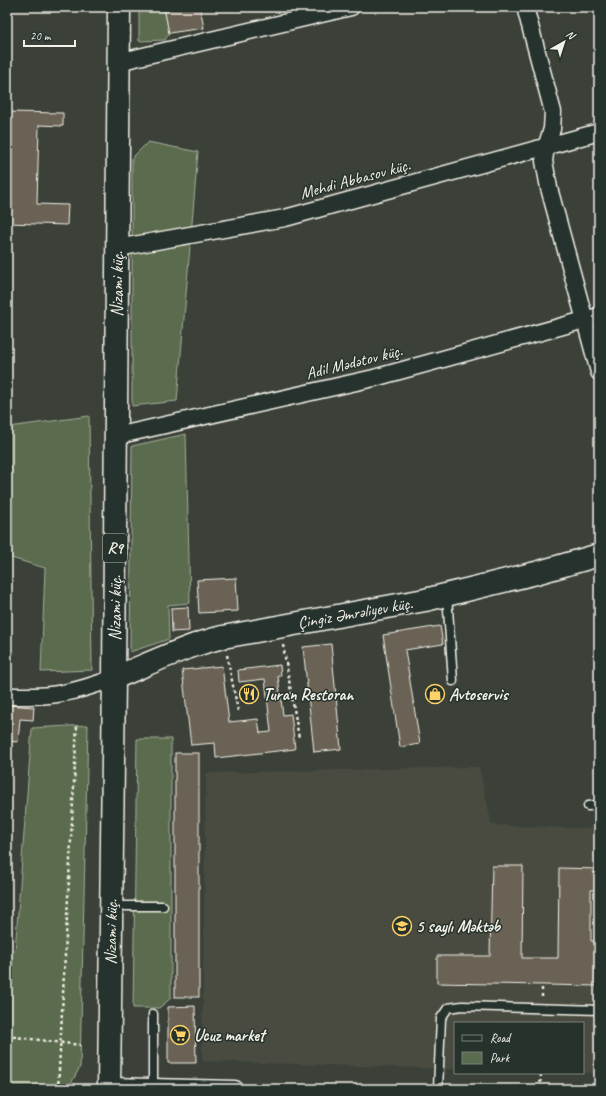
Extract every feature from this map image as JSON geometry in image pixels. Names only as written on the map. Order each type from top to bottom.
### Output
[{"type":"main road","name":"Nizami küç.","points":[[106,1088],[112,906],[119,7]]},
{"type":"main road","name":"Çingiz Əmrəliyev küç.","points":[[114,678],[201,642],[279,626],[425,600],[536,573],[599,555]]},
{"type":"street","points":[[118,62],[351,7]]},
{"type":"street","points":[[525,7],[553,112],[552,129],[546,147],[544,161],[549,188],[592,318],[599,372]]},
{"type":"street","name":"Mehdi Abbasov küç.","points":[[117,248],[285,218],[599,132]]},
{"type":"street","name":"Adil Mədətov küç.","points":[[116,436],[374,378],[592,318]]},
{"type":"street","points":[[7,696],[35,696],[63,693],[92,686],[114,678]]},
{"type":"street","points":[[106,1088],[153,1086],[234,1089]]},
{"type":"lane","points":[[446,594],[454,681]]},
{"type":"lane","points":[[588,806],[599,805]]},
{"type":"lane","points":[[112,906],[163,906]]},
{"type":"lane","points":[[438,1089],[441,1018],[448,1008],[462,1006],[599,1010]]},
{"type":"lane","points":[[153,1014],[153,1086]]},
{"type":"path","points":[[279,626],[300,738]]},
{"type":"path","points":[[223,637],[238,711]]},
{"type":"path","points":[[58,1089],[77,725]]},
{"type":"path","points":[[7,1036],[80,1045]]},
{"type":"path","points":[[540,1089],[541,1074]]},
{"type":"shaded area","name":"5 saylı Məktəb","points":[[479,767],[492,825],[599,829],[599,1073],[584,1073],[584,1022],[454,1022],[454,1069],[202,1061],[206,773]]},
{"type":"green space","points":[[139,7],[164,7],[169,33],[165,40],[139,41]]},
{"type":"green space","points":[[148,142],[198,152],[177,401],[132,406],[132,158]]},
{"type":"green space","points":[[89,416],[92,670],[41,672],[45,568],[8,557],[9,427]]},
{"type":"green space","points":[[186,434],[190,603],[168,605],[169,639],[130,652],[132,446]]},
{"type":"green space","points":[[88,725],[80,1067],[68,1089],[7,1089],[7,951],[15,951],[32,728]]},
{"type":"green space","points":[[137,739],[171,739],[171,998],[159,1008],[133,1008]]},
{"type":"building","points":[[164,7],[200,7],[204,28],[169,33]]},
{"type":"building","points":[[7,112],[63,113],[63,126],[39,125],[37,204],[68,205],[67,225],[7,223]]},
{"type":"building","points":[[236,578],[238,611],[199,613],[197,580]]},
{"type":"building","points":[[188,607],[189,631],[172,632],[171,608]]},
{"type":"building","points":[[440,626],[443,644],[405,650],[420,744],[400,747],[383,635]]},
{"type":"building","points":[[331,644],[341,749],[314,752],[303,647]]},
{"type":"building","points":[[280,665],[281,676],[278,676],[283,715],[291,714],[295,749],[216,758],[215,743],[191,745],[182,670],[222,666],[229,722],[258,719],[260,733],[271,732],[265,679],[239,682],[238,670]]},
{"type":"building","points":[[7,705],[34,707],[33,720],[20,719],[18,742],[7,741]]},
{"type":"building","points":[[175,753],[199,753],[199,997],[175,997]]},
{"type":"building","points":[[492,866],[523,866],[522,958],[558,958],[559,868],[599,869],[599,890],[591,890],[591,941],[599,941],[599,986],[437,983],[437,956],[490,956]]},
{"type":"building","points":[[195,1006],[196,1063],[168,1063],[168,1007]]},
{"type":"place","name":"Turan Restoran","points":[[249,694]]},
{"type":"place","name":"Avtoservis","points":[[435,694]]},
{"type":"place","name":"5 saylı Məktəb","points":[[402,926]]},
{"type":"place","name":"Ucuz market","points":[[180,1035]]}]
